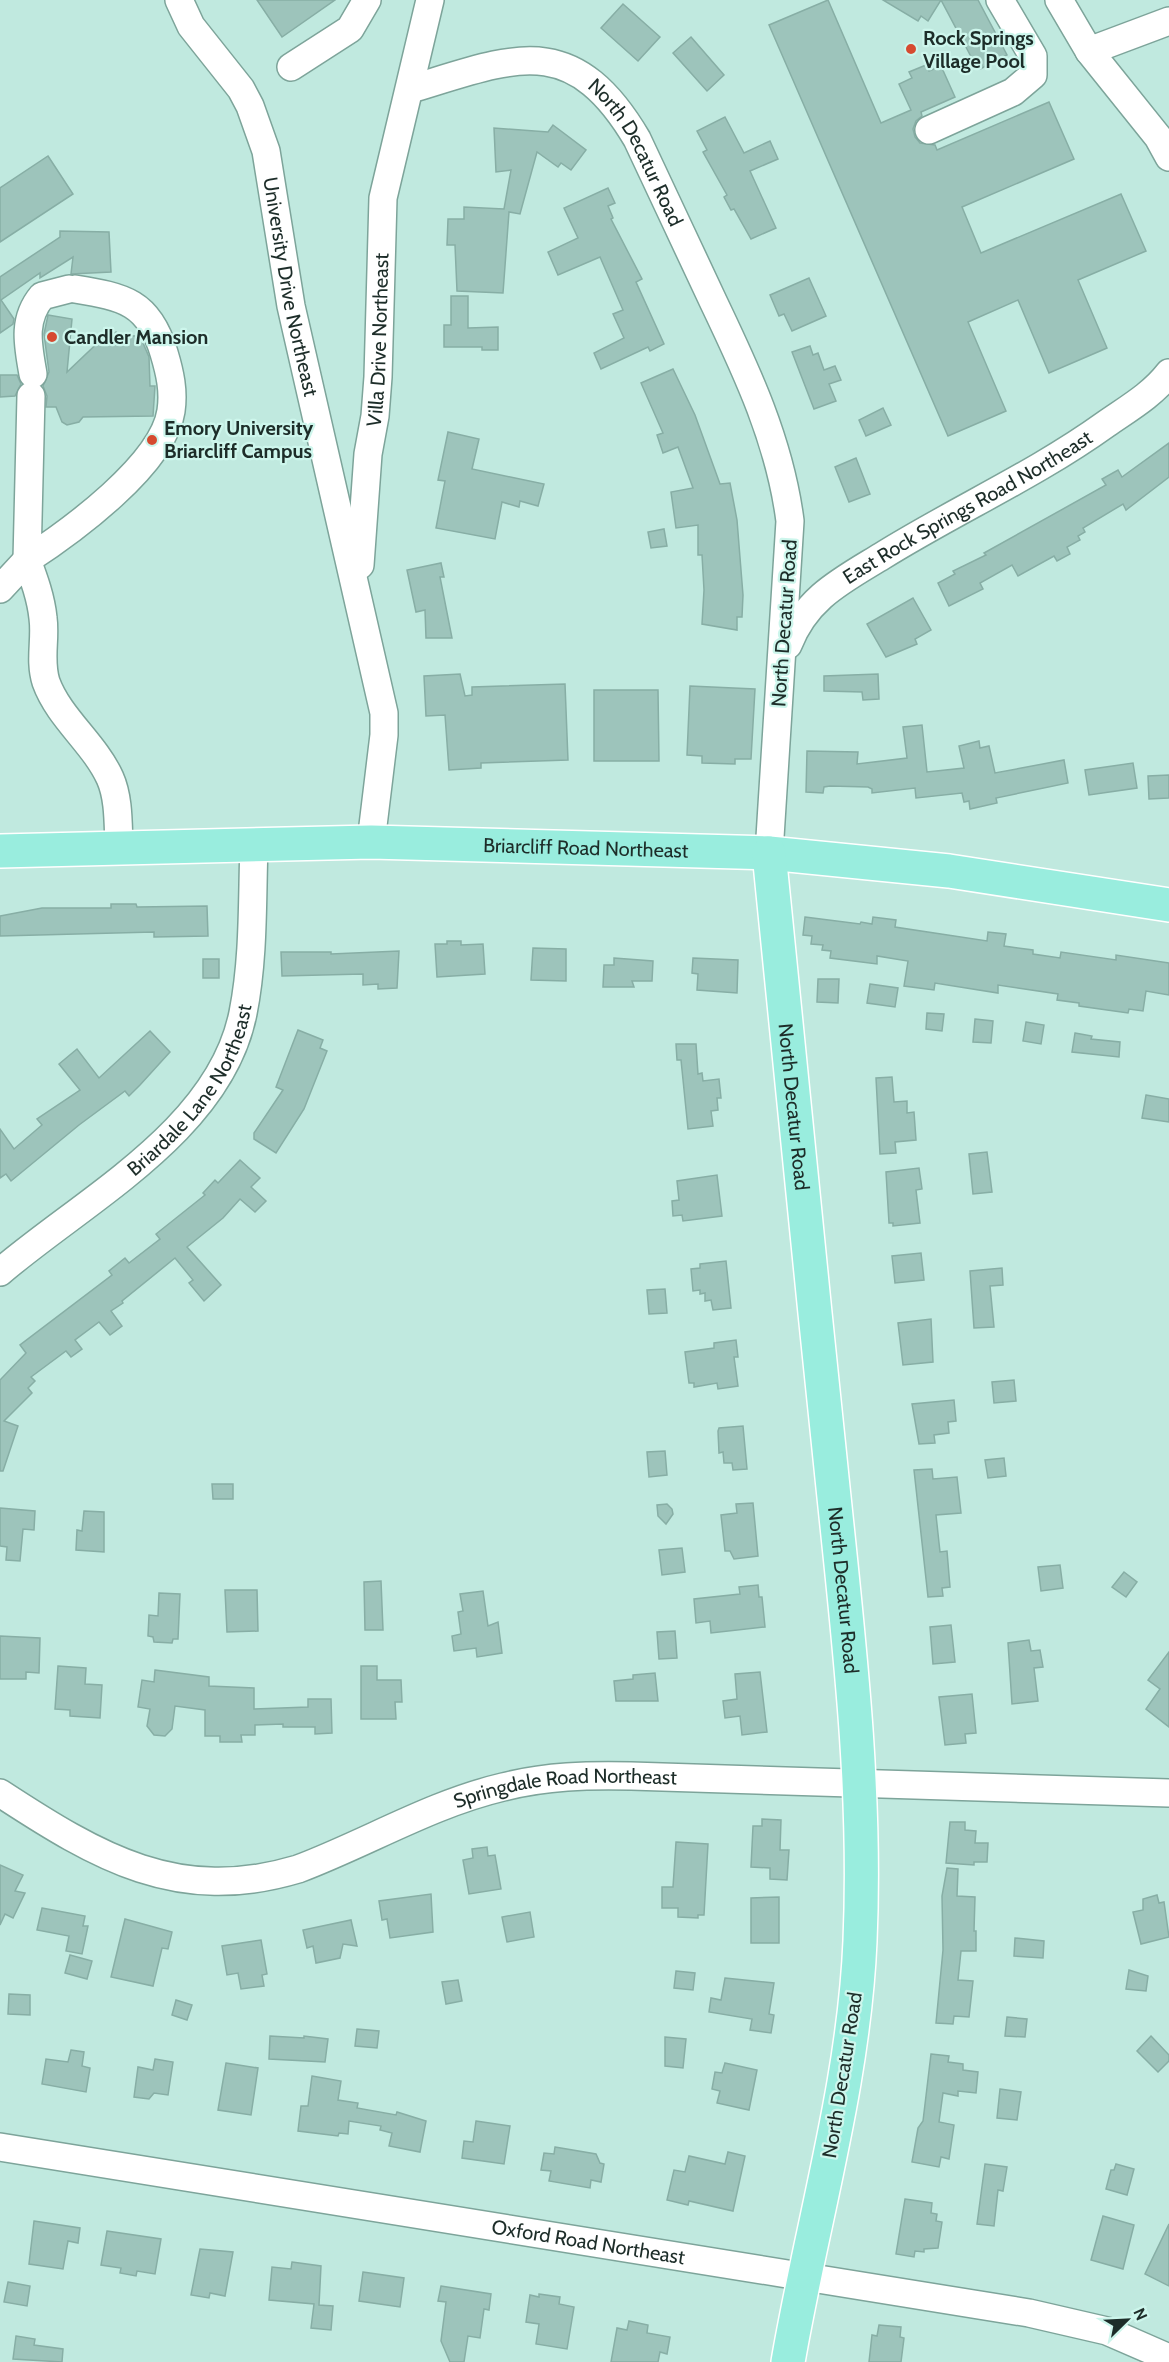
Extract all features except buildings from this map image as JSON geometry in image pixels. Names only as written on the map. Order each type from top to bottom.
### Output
[{"type":"main road","name":"Briarcliff Road Northeast","points":[[0,851],[119,846],[371,842],[769,853],[949,870],[1169,905]]},
{"type":"main road","name":"North Decatur Road","points":[[769,853],[860,1784],[862,1887],[855,1996],[835,2134],[802,2277],[788,2362]]},
{"type":"street","name":"University Drive Northeast","points":[[179,0],[190,26],[241,89],[259,129],[272,182],[291,306],[384,712],[384,735],[371,842]]},
{"type":"street","points":[[291,67],[350,29],[367,0]]},
{"type":"street","name":"Villa Drive Northeast","points":[[358,593],[368,454],[375,416],[378,377],[383,198],[411,89],[430,0]]},
{"type":"street","points":[[929,130],[1013,92],[1033,75],[1033,56],[1000,0]]},
{"type":"street","points":[[1059,0],[1089,51],[1158,137],[1169,157]]},
{"type":"street","points":[[1089,51],[1169,21]]},
{"type":"street","name":"North Decatur Road","points":[[411,89],[501,62],[540,60],[579,75],[607,97],[637,139],[721,316],[772,435],[783,474],[790,521],[769,853]]},
{"type":"street","points":[[0,589],[27,560],[61,538],[123,488],[159,440],[171,414],[173,390],[154,324],[142,310],[124,301],[103,293],[72,289],[42,296],[28,320],[27,344],[32,385],[27,560],[38,590],[44,620],[42,657],[46,682],[62,710],[97,756],[110,779],[117,806],[119,846]]},
{"type":"street","name":"East Rock Springs Road Northeast","points":[[783,657],[799,620],[831,588],[916,535],[1064,454],[1156,390],[1169,373]]},
{"type":"street","points":[[324,454],[368,454]]},
{"type":"street","name":"Briardale Lane Northeast","points":[[2,1267],[133,1167],[197,1107],[222,1068],[235,1042],[243,1013],[249,972],[254,845]]},
{"type":"street","name":"Springdale Road Northeast","points":[[0,1793],[110,1858],[147,1871],[209,1882],[270,1877],[298,1869],[464,1798],[503,1786],[549,1778],[631,1776],[1169,1794]]},
{"type":"street","name":"Oxford Road Northeast","points":[[0,2147],[1069,2321],[1107,2331],[1169,2358]]},
{"type":"place","name":"Rock Springs Village Pool","points":[[911,49]]},
{"type":"place","name":"Candler Mansion","points":[[52,337]]},
{"type":"place","name":"Emory University Briarcliff Campus","points":[[152,440]]}]
